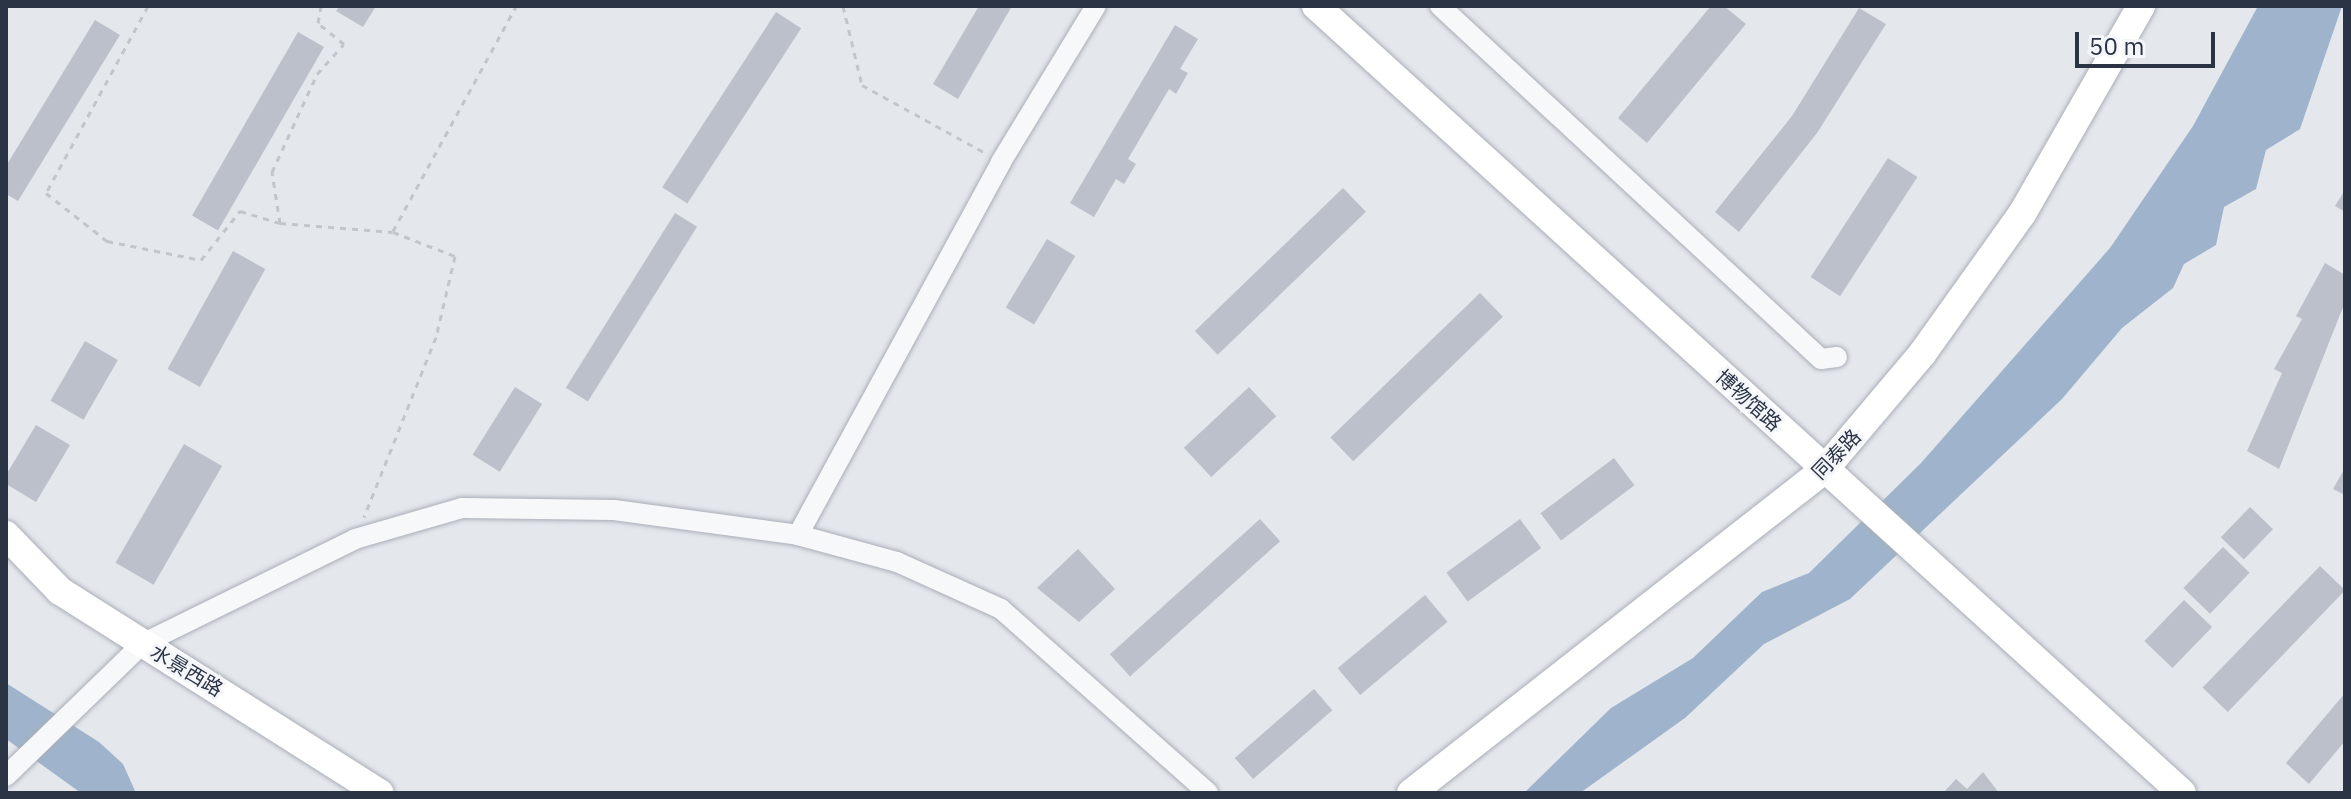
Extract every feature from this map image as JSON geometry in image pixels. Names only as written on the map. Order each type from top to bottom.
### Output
[{"type":"street","points":[[798,535],[1001,162],[1096,6]]},
{"type":"street","name":"博物馆路","points":[[1316,6],[2182,793]]},
{"type":"street","points":[[1440,6],[1821,359],[1837,357]]},
{"type":"street","name":"同泰路","points":[[1411,793],[1824,470],[1922,354],[2022,214],[2141,6]]},
{"type":"street","points":[[6,776],[47,732],[142,644],[355,539],[462,508],[614,510],[798,535],[897,562],[1001,609],[1208,793]]},
{"type":"street","name":"水景西路","points":[[6,535],[60,591],[379,793]]},
{"type":"path","points":[[148,6],[46,193],[107,241],[201,260],[240,211],[280,223],[393,232],[455,256],[436,337],[355,539]]},
{"type":"path","points":[[280,223],[272,172],[317,74],[344,44],[318,23],[321,6]]},
{"type":"path","points":[[393,232],[516,6]]},
{"type":"path","points":[[843,6],[862,85],[1001,162]]},
{"type":"water","points":[[2258,6],[2342,6],[2300,129],[2266,150],[2256,189],[2224,207],[2216,245],[2184,264],[2173,288],[2122,328],[2062,399],[1850,599],[1764,644],[1685,718],[1580,793],[1524,793],[1611,708],[1693,658],[1762,592],[1809,573],[1921,463],[2110,248],[2193,126]]},
{"type":"water","points":[[6,683],[99,742],[123,764],[136,793],[81,793],[6,739]]},
{"type":"building","points":[[340,6],[376,6],[363,27],[336,11]]},
{"type":"building","points":[[979,6],[1012,6],[958,99],[933,84]]},
{"type":"building","points":[[1711,6],[1724,6],[1746,24],[1647,143],[1618,118]]},
{"type":"building","points":[[1859,8],[1886,24],[1817,133],[1739,232],[1715,212],[1792,116]]},
{"type":"building","points":[[776,12],[801,28],[687,204],[662,187]]},
{"type":"building","points":[[95,20],[120,35],[18,201],[6,194],[6,166]]},
{"type":"building","points":[[1175,25],[1198,39],[1180,69],[1188,73],[1176,94],[1169,89],[1128,159],[1136,164],[1124,184],[1116,179],[1094,217],[1070,203]]},
{"type":"building","points":[[298,32],[324,47],[218,231],[192,216]]},
{"type":"building","points":[[1888,158],[1917,177],[1840,296],[1811,277]]},
{"type":"building","points":[[1343,188],[1366,212],[1218,355],[1195,331]]},
{"type":"building","points":[[2345,190],[2345,212],[2335,206]]},
{"type":"building","points":[[675,213],[697,227],[588,401],[566,388]]},
{"type":"building","points":[[1047,239],[1075,256],[1034,325],[1006,308]]},
{"type":"building","points":[[233,251],[265,269],[200,387],[168,369]]},
{"type":"building","points":[[2325,263],[2345,275],[2345,302],[2279,469],[2247,451],[2282,373],[2274,369],[2302,319],[2296,316]]},
{"type":"building","points":[[1480,293],[1503,317],[1353,461],[1330,437]]},
{"type":"building","points":[[85,341],[118,360],[83,420],[50,401]]},
{"type":"building","points":[[515,387],[542,404],[500,472],[473,455]]},
{"type":"building","points":[[1249,387],[1276,416],[1211,477],[1184,448]]},
{"type":"building","points":[[36,425],[70,445],[36,502],[6,484],[6,475]]},
{"type":"building","points":[[184,444],[222,466],[154,585],[116,563]]},
{"type":"building","points":[[1614,458],[1634,485],[1561,541],[1541,513]]},
{"type":"building","points":[[2345,468],[2345,495],[2333,489]]},
{"type":"building","points":[[2250,507],[2273,529],[2244,559],[2221,537]]},
{"type":"building","points":[[1260,519],[1280,541],[1130,676],[1110,654]]},
{"type":"building","points":[[1520,519],[1541,548],[1468,602],[1446,572]]},
{"type":"building","points":[[2223,547],[2250,573],[2210,614],[2183,588]]},
{"type":"building","points":[[1078,549],[1115,589],[1079,622],[1037,588]]},
{"type":"building","points":[[2320,566],[2345,590],[2228,712],[2203,688]]},
{"type":"building","points":[[1425,595],[1447,622],[1360,695],[1338,668]]},
{"type":"building","points":[[2184,600],[2212,627],[2172,668],[2144,641]]},
{"type":"building","points":[[1314,689],[1332,710],[1253,779],[1235,758]]},
{"type":"building","points":[[2345,693],[2345,741],[2309,784],[2286,763]]},
{"type":"building","points":[[1983,772],[1999,793],[1943,793],[1956,779],[1967,789]]}]
